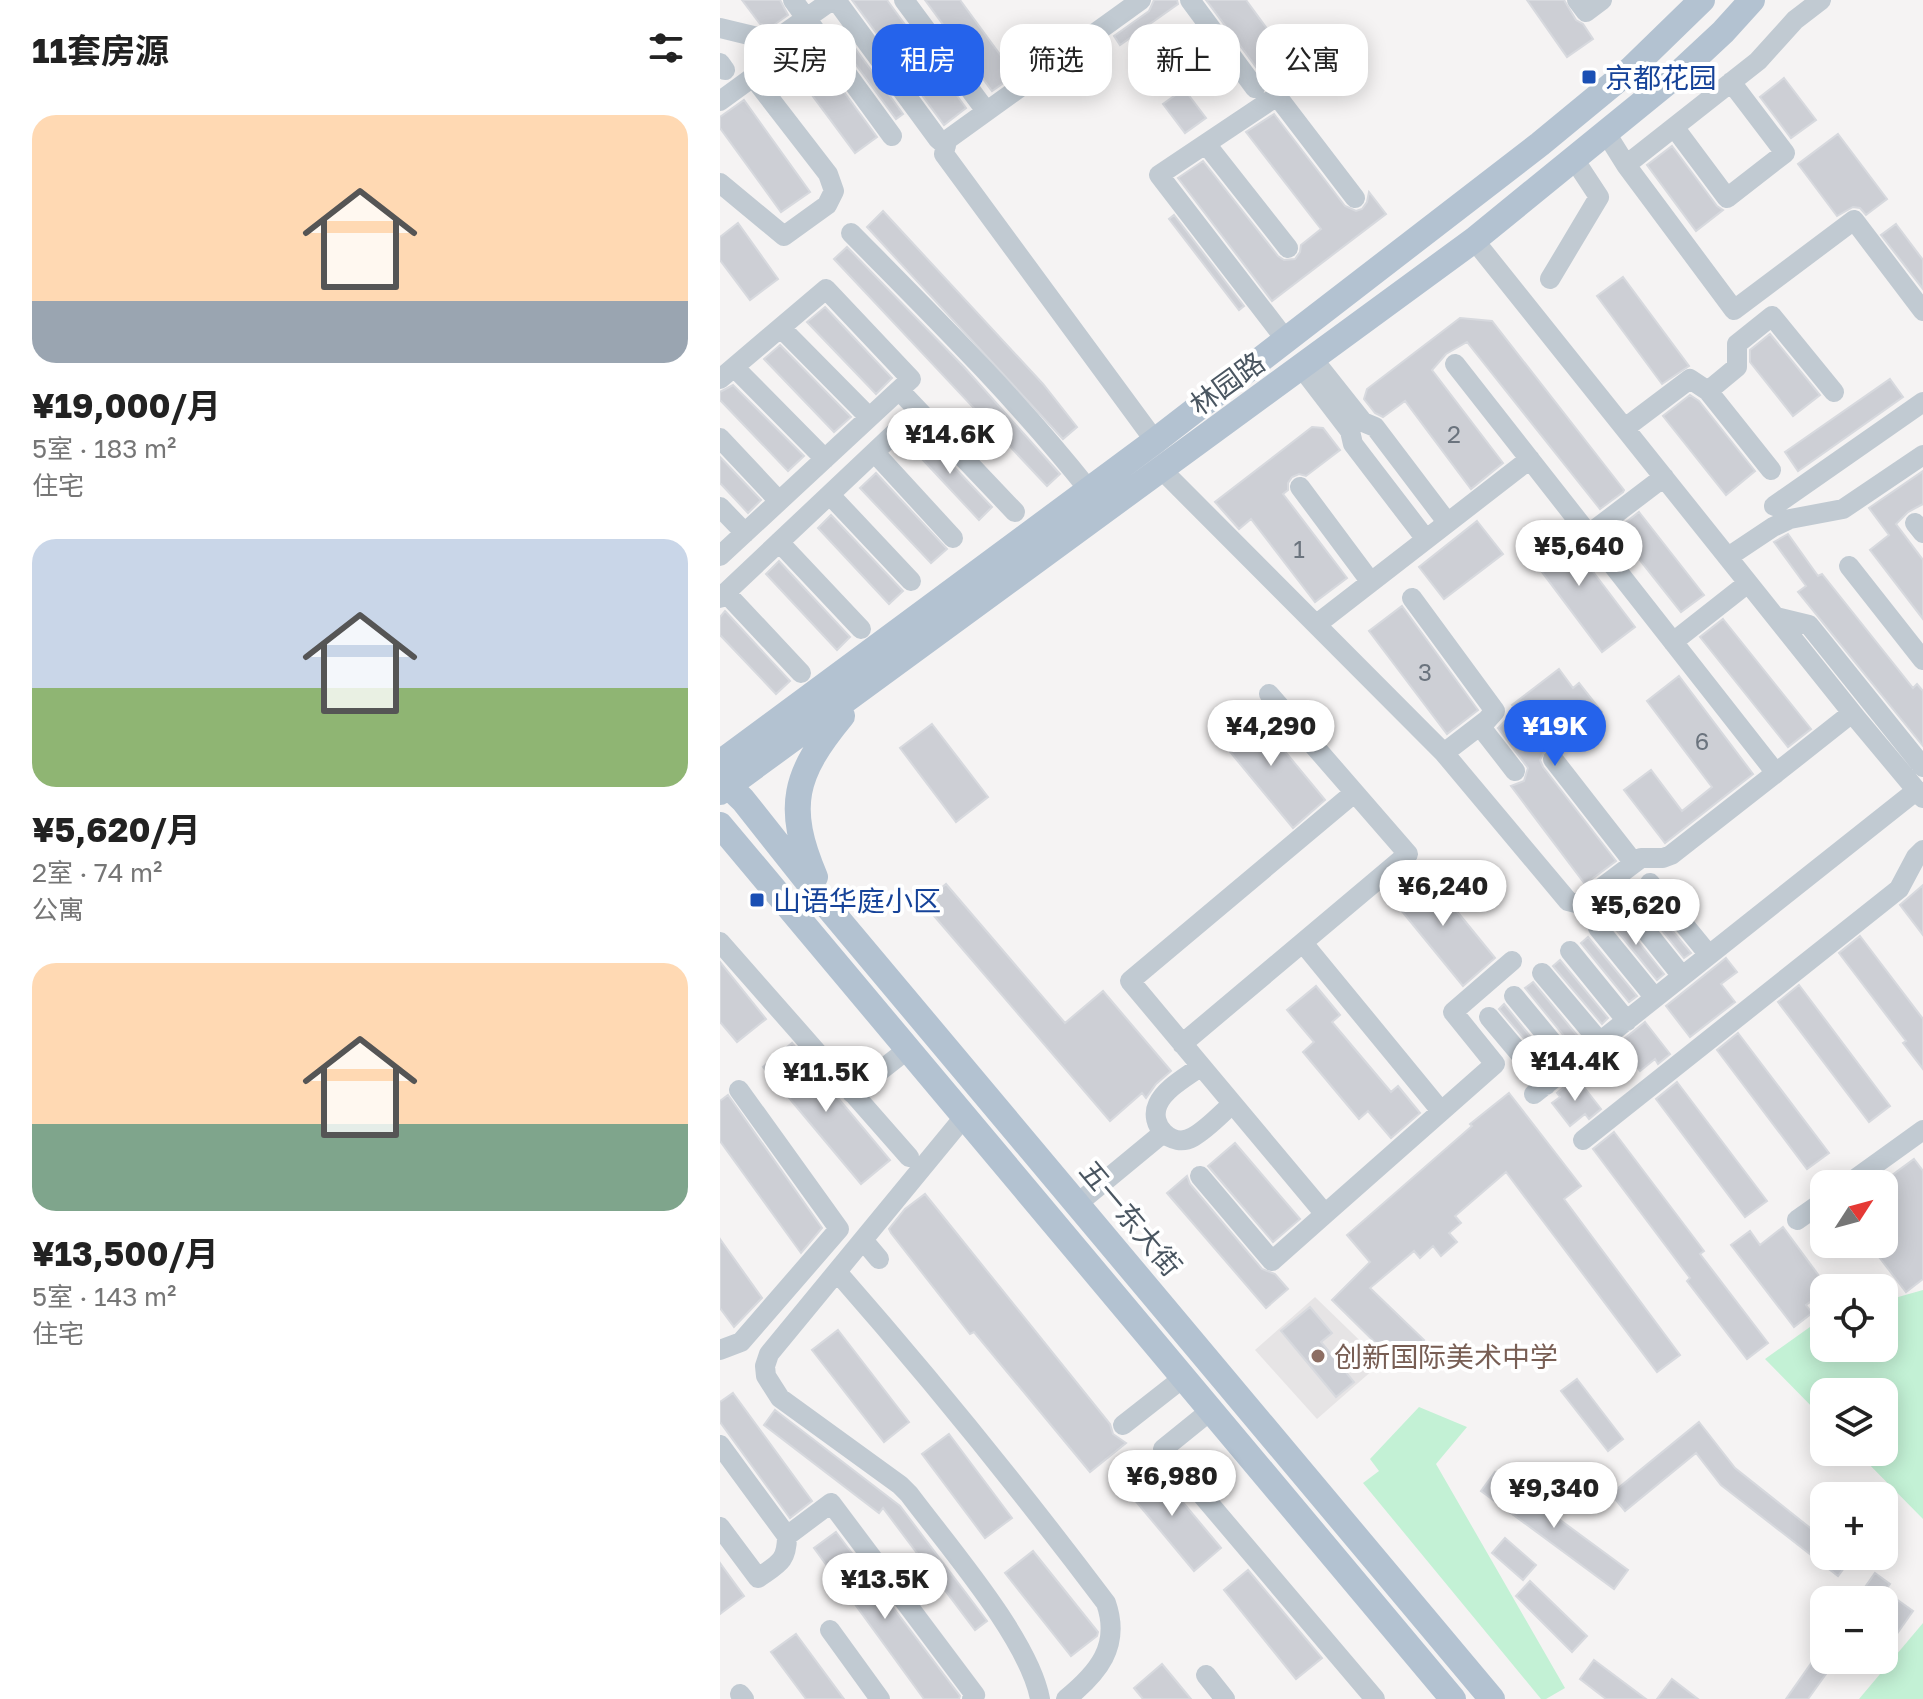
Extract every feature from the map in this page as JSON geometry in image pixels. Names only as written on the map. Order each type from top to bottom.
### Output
[{"type":"main road","name":"林园路","points":[[722,780],[1089,490],[1551,135],[1631,69],[1702,0]]},
{"type":"main road","name":"林园路","points":[[722,780],[866,687],[1474,240],[1701,52],[1752,0]]},
{"type":"main road","points":[[827,906],[802,847],[796,810],[801,778],[821,742],[866,687]]},
{"type":"main road","name":"五一东大街","points":[[722,780],[1492,1699]]},
{"type":"main road","points":[[721,825],[1453,1699]]},
{"type":"street","points":[[793,0],[892,136]]},
{"type":"street","points":[[720,28],[774,41],[834,0],[946,146]]},
{"type":"street","points":[[904,0],[986,111]]},
{"type":"street","points":[[1141,0],[947,140],[944,154],[1155,441]]},
{"type":"street","points":[[1190,0],[1255,88]]},
{"type":"street","points":[[1577,0],[1586,12],[1602,0]]},
{"type":"street","points":[[1626,165],[1758,61],[1795,20],[1821,0]]},
{"type":"street","points":[[720,101],[753,77],[828,174],[834,191],[827,205],[784,236],[723,190]]},
{"type":"street","points":[[1680,135],[1727,198],[1785,153],[1731,82]]},
{"type":"street","points":[[1286,340],[1159,175],[1277,96],[1355,198]]},
{"type":"street","points":[[1606,133],[1626,165],[1734,310],[1854,220],[1923,311]]},
{"type":"street","points":[[1206,144],[1288,248]]},
{"type":"street","points":[[1550,279],[1599,197],[1574,159]]},
{"type":"street","points":[[851,233],[969,352],[1089,490]]},
{"type":"street","points":[[1474,240],[1920,794],[1682,976],[1540,1090],[1489,1017]]},
{"type":"street","points":[[720,556],[825,459],[869,417],[911,379],[826,289],[727,373],[825,459]]},
{"type":"street","points":[[1708,391],[1737,367],[1737,344],[1772,316],[1834,392]]},
{"type":"street","points":[[781,328],[869,417]]},
{"type":"street","points":[[1307,363],[1363,422],[1375,427],[1447,522]]},
{"type":"street","points":[[1307,363],[1350,431],[1353,444],[1425,538]]},
{"type":"street","points":[[1455,364],[1776,773]]},
{"type":"street","points":[[1625,428],[1690,379],[1708,391],[1771,470]]},
{"type":"street","points":[[899,390],[1015,512]]},
{"type":"street","points":[[1774,506],[1923,402]]},
{"type":"street","points":[[801,673],[723,595],[918,411]]},
{"type":"street","points":[[720,438],[779,501]]},
{"type":"street","points":[[875,453],[953,538]]},
{"type":"street","points":[[1728,557],[1790,519],[1843,509],[1923,455]]},
{"type":"street","points":[[1317,624],[1530,459]]},
{"type":"street","points":[[1162,470],[1444,753],[1574,905],[1586,901],[1634,863],[1646,857],[1671,855],[1852,713]]},
{"type":"street","points":[[1589,534],[1664,477]]},
{"type":"street","points":[[1300,487],[1370,581]]},
{"type":"street","points":[[830,495],[911,581]]},
{"type":"street","points":[[720,507],[745,533]]},
{"type":"street","points":[[779,542],[861,629]]},
{"type":"street","points":[[1849,566],[1923,660]]},
{"type":"street","points":[[1673,642],[1748,583]]},
{"type":"street","points":[[1412,598],[1495,711],[1444,753]]},
{"type":"street","points":[[1776,617],[1809,625],[1923,767]]},
{"type":"street","points":[[1182,1044],[1408,854],[1269,694]]},
{"type":"street","points":[[1480,726],[1515,771]]},
{"type":"street","points":[[1553,759],[1634,863]]},
{"type":"street","points":[[1325,1214],[1130,981],[1354,793]]},
{"type":"street","points":[[1583,1140],[1899,889],[1923,850]]},
{"type":"street","points":[[1650,883],[1709,955]]},
{"type":"street","points":[[1626,906],[1682,976]]},
{"type":"street","points":[[1598,928],[1655,998]]},
{"type":"street","points":[[720,942],[909,1157]]},
{"type":"street","points":[[1303,943],[1441,1111]]},
{"type":"street","points":[[1570,951],[1627,1021]]},
{"type":"street","points":[[1200,1176],[1272,1261],[1495,1064],[1453,1012],[1512,961]]},
{"type":"street","points":[[1542,973],[1600,1042]]},
{"type":"street","points":[[1514,996],[1571,1065]]},
{"type":"street","points":[[852,1093],[908,1049]]},
{"type":"street","points":[[1201,1066],[1158,1103],[1156,1119],[1163,1133],[1177,1140],[1193,1137],[1232,1104]]},
{"type":"street","points":[[720,1350],[741,1342],[839,1229],[739,1090]]},
{"type":"street","points":[[964,1117],[769,1354],[766,1376],[780,1398],[909,1494],[1019,1646],[1040,1699]]},
{"type":"street","points":[[1077,1204],[1163,1133]]},
{"type":"street","points":[[1871,1170],[1919,1140]]},
{"type":"street","points":[[1797,1220],[1810,1211]]},
{"type":"street","points":[[863,1240],[879,1259]]},
{"type":"street","points":[[837,1272],[924,1370],[1106,1603],[1111,1635],[1105,1654],[1086,1682],[1066,1699]]},
{"type":"street","points":[[1123,1425],[1183,1378]]},
{"type":"street","points":[[1210,1411],[1163,1449],[1375,1699]]},
{"type":"street","points":[[720,1445],[787,1536],[787,1548],[781,1561],[758,1578],[720,1527]]},
{"type":"street","points":[[787,1536],[831,1503],[975,1695],[972,1699]]},
{"type":"street","points":[[830,1630],[880,1699]]},
{"type":"street","points":[[1206,1675],[1225,1699]]},
{"type":"shaded area","name":"创新国际美术中学","points":[[1315,1297],[1382,1362],[1317,1419],[1255,1350]]},
{"type":"green space","points":[[1923,1290],[1923,1519],[1898,1494],[1898,1482],[1887,1482],[1871,1466],[1898,1466],[1898,1378],[1810,1378],[1810,1405],[1765,1359],[1810,1327],[1810,1362],[1898,1362],[1898,1297]]},
{"type":"green space","points":[[1419,1407],[1467,1427],[1436,1464],[1565,1688],[1546,1699],[1541,1699],[1363,1483],[1379,1471],[1370,1459]]},
{"type":"green space","points":[[1923,1623],[1923,1699],[1859,1699],[1880,1674],[1898,1674],[1898,1653]]},
{"type":"building","points":[[742,0],[780,0],[788,15],[775,24],[760,24]]},
{"type":"building","points":[[852,0],[887,0],[905,24],[872,24],[872,27]]},
{"type":"building","points":[[925,0],[960,0],[978,24],[943,24]]},
{"type":"building","points":[[1154,0],[1177,0],[1178,4],[1150,24],[1131,24],[1149,11]]},
{"type":"building","points":[[1206,0],[1246,0],[1264,24],[1256,24],[1256,67],[1240,46],[1240,24],[1224,24]]},
{"type":"building","points":[[1527,0],[1564,0],[1593,39],[1567,57]]},
{"type":"building","points":[[1128,26],[1128,39],[1120,45],[1114,36]]},
{"type":"building","points":[[984,33],[1000,55],[1000,85],[992,91],[984,80]]},
{"type":"building","points":[[856,49],[872,71],[872,86],[856,65]]},
{"type":"building","points":[[1784,78],[1816,120],[1791,138],[1760,97]]},
{"type":"building","points":[[813,96],[847,96],[877,137],[855,153]]},
{"type":"building","points":[[879,96],[890,96],[903,114],[896,119]]},
{"type":"building","points":[[923,96],[957,96],[966,108],[944,125]]},
{"type":"building","points":[[1174,96],[1189,96],[1206,118],[1185,133],[1163,104]]},
{"type":"building","points":[[744,100],[810,192],[781,212],[720,128],[720,117]]},
{"type":"building","points":[[1274,114],[1345,206],[1356,211],[1362,209],[1369,192],[1386,214],[1272,301],[1178,178],[1203,161],[1278,256],[1284,260],[1295,259],[1301,245],[1321,229],[1246,132]]},
{"type":"building","points":[[1838,134],[1887,199],[1866,215],[1860,208],[1853,207],[1837,216],[1798,164]]},
{"type":"building","points":[[1672,146],[1723,210],[1696,231],[1647,165]]},
{"type":"building","points":[[883,211],[1043,384],[1077,427],[1063,439],[867,227]]},
{"type":"building","points":[[1174,215],[1244,306],[1239,310],[1169,219]]},
{"type":"building","points":[[738,223],[778,279],[750,300],[720,260],[720,237]]},
{"type":"building","points":[[1896,224],[1923,260],[1923,289],[1881,235]]},
{"type":"building","points":[[847,247],[964,367],[1060,474],[1047,486],[834,259]]},
{"type":"building","points":[[1623,277],[1689,366],[1662,384],[1597,296]]},
{"type":"building","points":[[825,307],[892,378],[876,394],[807,322]]},
{"type":"building","points":[[1460,318],[1492,321],[1623,492],[1600,509],[1467,342],[1446,354],[1432,370],[1503,463],[1471,489],[1405,401],[1383,417],[1375,413],[1364,399],[1367,389]]},
{"type":"building","points":[[1770,334],[1820,395],[1793,416],[1750,362],[1750,350]]},
{"type":"building","points":[[780,345],[851,417],[834,432],[764,359]]},
{"type":"building","points":[[1890,379],[1903,397],[1798,471],[1785,452]]},
{"type":"building","points":[[733,385],[804,456],[788,471],[720,400],[720,392]]},
{"type":"building","points":[[1690,395],[1699,401],[1755,471],[1726,495],[1663,416]]},
{"type":"building","points":[[1312,427],[1323,428],[1340,450],[1306,476],[1299,474],[1292,477],[1288,490],[1283,494],[1347,578],[1315,602],[1251,519],[1239,529],[1215,502]]},
{"type":"building","points":[[921,432],[992,507],[979,520],[908,444]]},
{"type":"building","points":[[720,457],[761,500],[748,513],[720,483]]},
{"type":"building","points":[[1923,471],[1923,504],[1908,512],[1896,524],[1923,560],[1923,619],[1870,550],[1889,535],[1869,508]]},
{"type":"building","points":[[876,473],[947,549],[931,563],[860,488]]},
{"type":"building","points":[[1639,512],[1704,595],[1681,612],[1616,530]]},
{"type":"building","points":[[831,515],[903,591],[889,604],[818,528]]},
{"type":"building","points":[[1477,521],[1503,554],[1444,599],[1419,567]]},
{"type":"building","points":[[1556,523],[1635,627],[1602,652],[1524,548]]},
{"type":"building","points":[[1788,534],[1818,576],[1822,574],[1913,688],[1917,684],[1923,691],[1923,746],[1798,592],[1806,586],[1774,542]]},
{"type":"building","points":[[779,561],[850,637],[837,650],[766,574]]},
{"type":"building","points":[[1402,606],[1478,710],[1447,734],[1369,631]]},
{"type":"building","points":[[725,611],[790,681],[776,694],[720,635],[720,617]]},
{"type":"building","points":[[1723,619],[1811,729],[1788,747],[1700,637]]},
{"type":"building","points":[[1559,669],[1573,688],[1579,683],[1602,712],[1556,747],[1546,748],[1540,760],[1616,861],[1585,884],[1511,786],[1524,781],[1528,768],[1498,728],[1516,710],[1512,705]]},
{"type":"building","points":[[1679,676],[1753,774],[1665,843],[1624,790],[1651,770],[1682,811],[1712,787],[1647,701]]},
{"type":"building","points":[[1250,709],[1325,800],[1293,828],[1217,736]]},
{"type":"building","points":[[932,724],[988,797],[956,822],[900,748]]},
{"type":"building","points":[[1424,871],[1495,958],[1463,986],[1391,898]]},
{"type":"building","points":[[946,884],[1065,1023],[1103,991],[1171,1071],[1146,1098],[1142,1093],[1110,1121],[923,903]]},
{"type":"building","points":[[1923,885],[1923,935],[1900,905]]},
{"type":"building","points":[[1642,894],[1691,953],[1684,958],[1637,899]]},
{"type":"building","points":[[1617,915],[1664,974],[1657,980],[1609,921]]},
{"type":"building","points":[[1860,936],[1923,1019],[1923,1069],[1903,1043],[1906,1041],[1839,953]]},
{"type":"building","points":[[1588,937],[1637,996],[1629,1002],[1581,943]]},
{"type":"building","points":[[1726,958],[1737,972],[1721,984],[1735,1002],[1690,1037],[1666,1006]]},
{"type":"building","points":[[1560,960],[1608,1018],[1602,1024],[1553,966]]},
{"type":"building","points":[[720,962],[766,1019],[737,1042],[720,1022]]},
{"type":"building","points":[[1533,982],[1581,1040],[1573,1047],[1525,988]]},
{"type":"building","points":[[1799,985],[1890,1106],[1869,1122],[1778,1002]]},
{"type":"building","points":[[1316,986],[1340,1015],[1332,1022],[1391,1092],[1398,1086],[1420,1113],[1391,1138],[1368,1111],[1359,1119],[1303,1052],[1314,1042],[1287,1010]]},
{"type":"building","points":[[1504,1004],[1552,1063],[1548,1067],[1499,1009]]},
{"type":"building","points":[[1645,1022],[1670,1054],[1658,1064],[1655,1059],[1640,1071],[1619,1043]]},
{"type":"building","points":[[1738,1033],[1829,1153],[1807,1169],[1717,1050]]},
{"type":"building","points":[[792,1043],[890,1160],[861,1184],[763,1067]]},
{"type":"building","points":[[1576,1077],[1601,1109],[1589,1119],[1585,1114],[1570,1126],[1552,1103],[1560,1097],[1557,1093]]},
{"type":"building","points":[[1677,1082],[1767,1201],[1745,1217],[1656,1099]]},
{"type":"building","points":[[1509,1093],[1581,1186],[1564,1199],[1680,1355],[1657,1372],[1506,1172],[1455,1216],[1461,1223],[1449,1233],[1457,1242],[1441,1256],[1433,1246],[1420,1258],[1414,1251],[1370,1288],[1424,1340],[1399,1366],[1332,1300],[1370,1262],[1347,1235]]},
{"type":"building","points":[[728,1095],[822,1228],[801,1253],[720,1141],[720,1101]]},
{"type":"building","points":[[1614,1132],[1704,1251],[1700,1254],[1768,1343],[1747,1359],[1593,1149]]},
{"type":"building","points":[[1235,1143],[1300,1219],[1273,1242],[1208,1166]]},
{"type":"building","points":[[1914,1159],[1923,1171],[1923,1279],[1906,1292],[1898,1282],[1898,1274],[1892,1274],[1880,1258],[1898,1258],[1898,1171]]},
{"type":"building","points":[[1187,1176],[1190,1184],[1262,1269],[1275,1274],[1288,1289],[1266,1308],[1167,1193]]},
{"type":"building","points":[[925,1194],[1110,1424],[1113,1434],[1126,1443],[1090,1472],[974,1332],[970,1334],[891,1233],[889,1229],[905,1209]]},
{"type":"building","points":[[1783,1227],[1818,1274],[1810,1274],[1810,1302],[1806,1305],[1810,1315],[1794,1327],[1731,1245],[1750,1231],[1760,1245]]},
{"type":"building","points":[[720,1239],[762,1298],[734,1327],[720,1308]]},
{"type":"building","points":[[1310,1307],[1332,1333],[1321,1342],[1354,1382],[1336,1397],[1281,1331]]},
{"type":"building","points":[[838,1330],[909,1422],[884,1442],[812,1350]]},
{"type":"building","points":[[1577,1379],[1623,1439],[1608,1451],[1561,1391]]},
{"type":"building","points":[[733,1393],[812,1501],[790,1518],[720,1422],[720,1402]]},
{"type":"building","points":[[775,1410],[900,1506],[987,1621],[975,1630],[883,1508],[879,1513],[764,1425]]},
{"type":"building","points":[[1699,1422],[1735,1468],[1810,1528],[1810,1554],[1721,1485],[1696,1453],[1625,1511],[1611,1494]]},
{"type":"building","points":[[949,1434],[1012,1518],[985,1538],[922,1454]]},
{"type":"building","points":[[1151,1464],[1221,1548],[1194,1571],[1124,1487]]},
{"type":"building","points":[[1495,1472],[1628,1570],[1614,1589],[1481,1491]]},
{"type":"building","points":[[836,1532],[960,1696],[959,1699],[924,1699],[814,1548]]},
{"type":"building","points":[[1505,1538],[1536,1565],[1523,1580],[1492,1553]]},
{"type":"building","points":[[1033,1551],[1098,1632],[1071,1656],[1005,1573]]},
{"type":"building","points":[[720,1563],[744,1596],[720,1614]]},
{"type":"building","points":[[1248,1570],[1322,1658],[1296,1679],[1224,1590]]},
{"type":"building","points":[[1875,1573],[1890,1584],[1889,1586],[1866,1586]]},
{"type":"building","points":[[1530,1581],[1587,1636],[1572,1652],[1516,1596]]},
{"type":"building","points":[[1898,1600],[1913,1611],[1898,1632]]},
{"type":"building","points":[[796,1634],[844,1699],[806,1699],[771,1652]]},
{"type":"building","points":[[1594,1660],[1646,1699],[1606,1699],[1580,1679]]},
{"type":"building","points":[[1162,1664],[1191,1699],[1143,1699],[1134,1688]]},
{"type":"building","points":[[1810,1665],[1810,1674],[1826,1674],[1808,1699],[1786,1699]]},
{"type":"building","points":[[1672,1679],[1698,1699],[1657,1699]]},
{"type":"place","name":"京都花园","points":[[1589,77]]},
{"type":"place","name":"山语华庭小区","points":[[757,900]]},
{"type":"place","name":"创新国际美术中学","points":[[1318,1356]]}]
